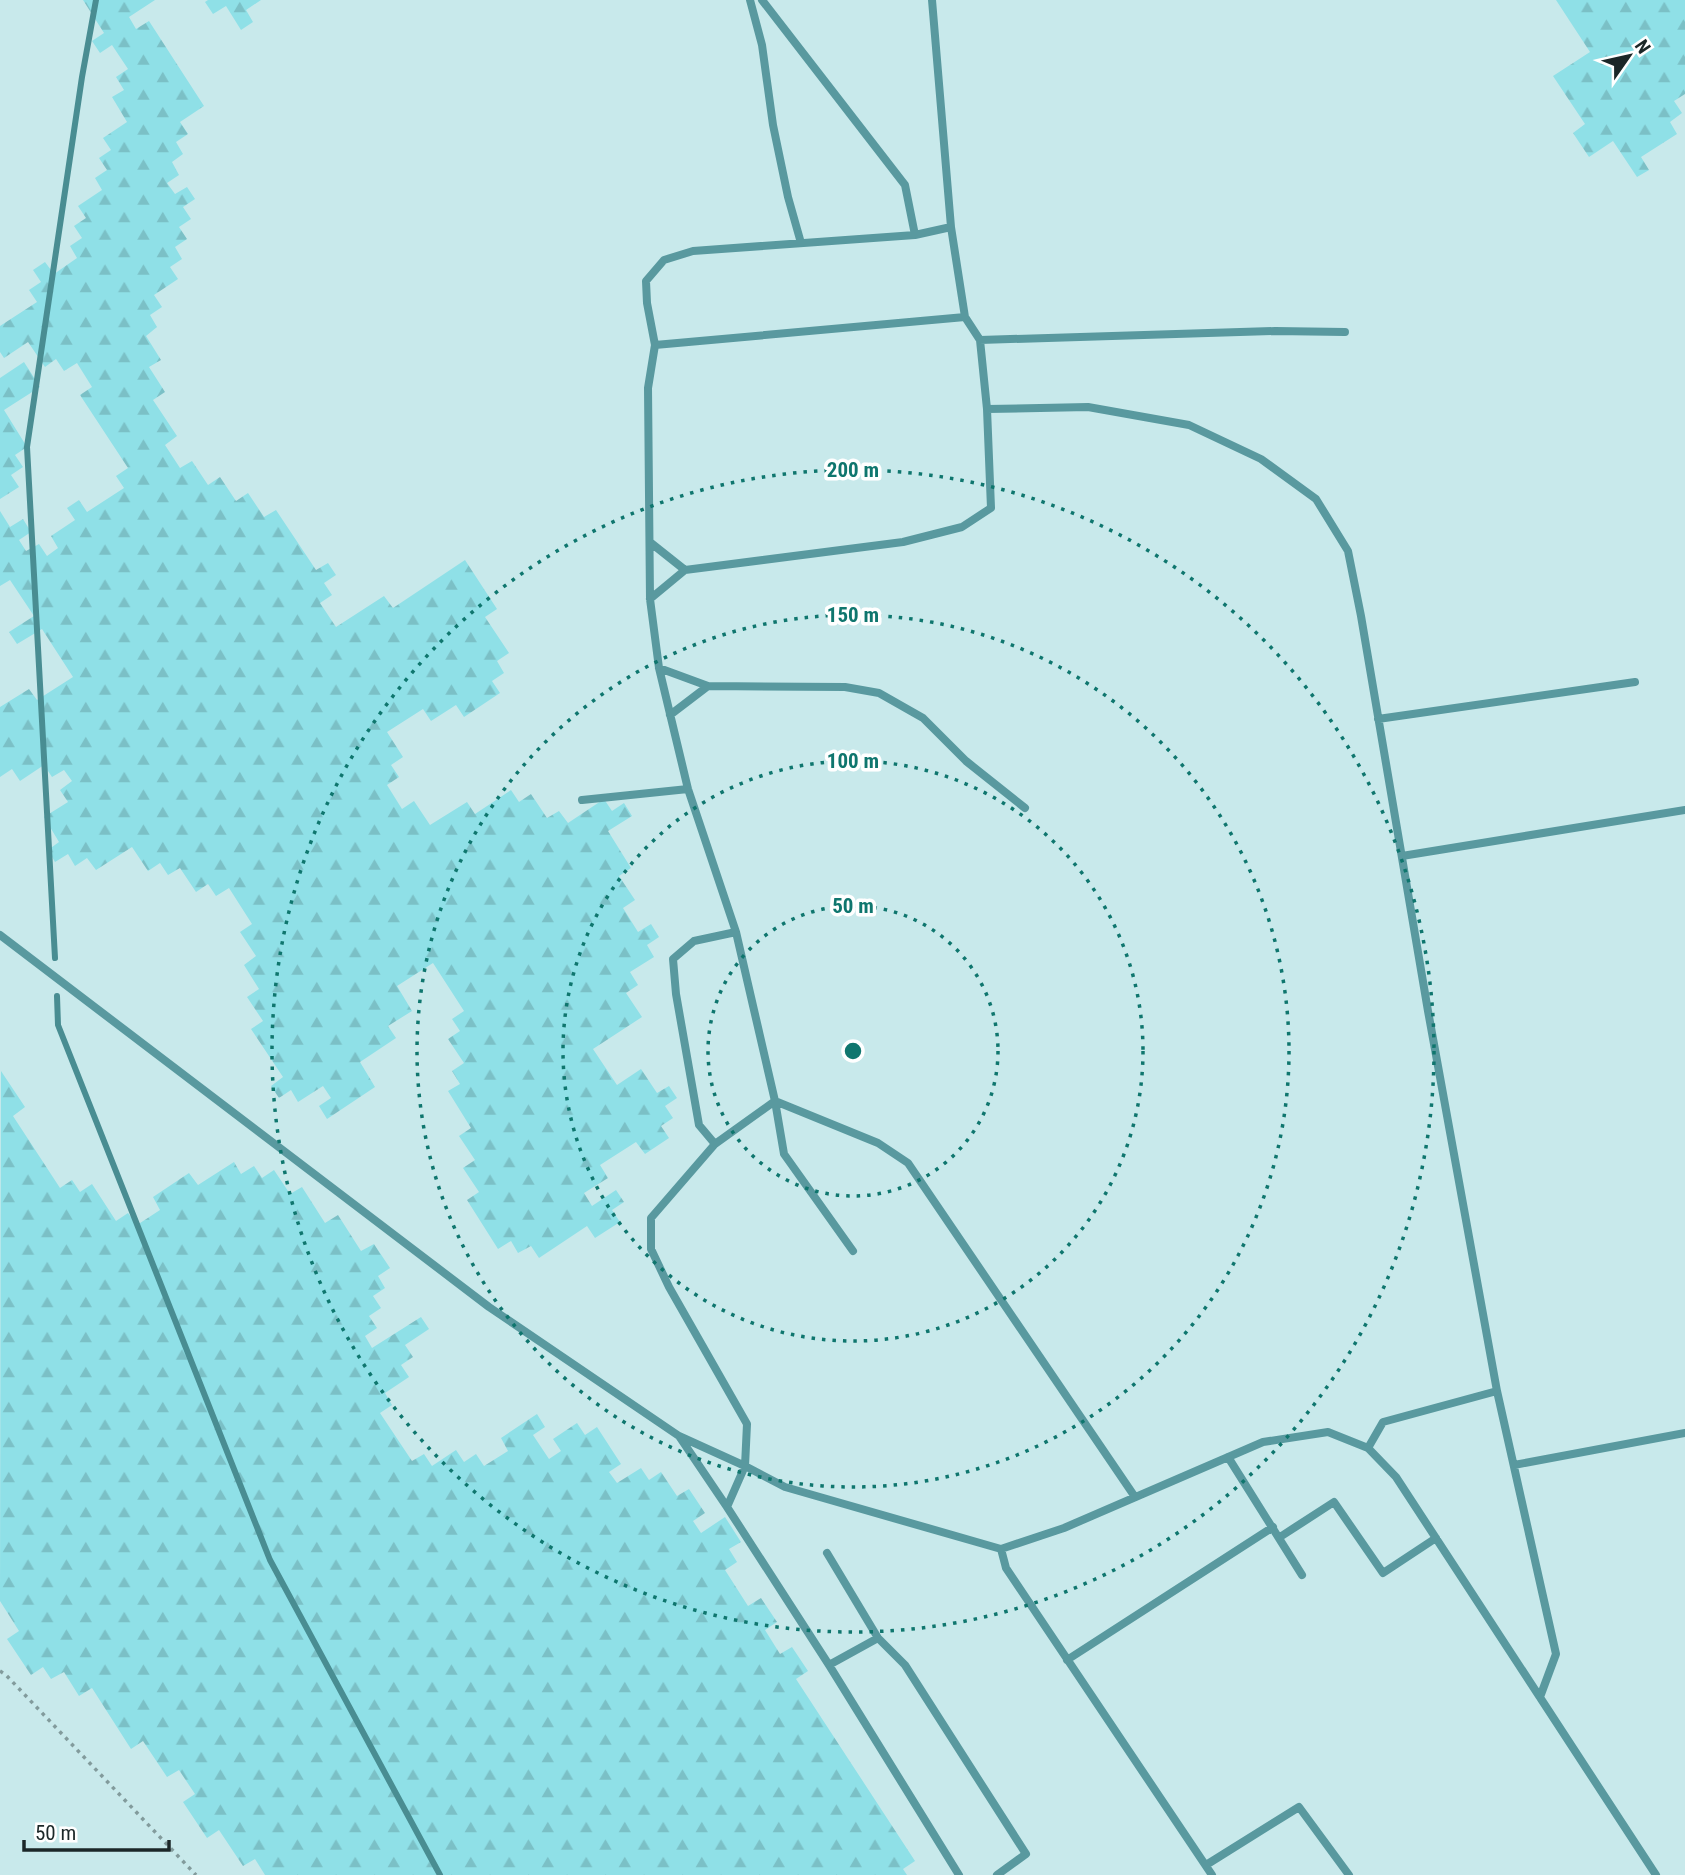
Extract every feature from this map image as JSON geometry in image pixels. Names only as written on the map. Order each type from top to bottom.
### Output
[{"type":"lane","points":[[750,0],[762,45],[788,197],[801,243]]},
{"type":"lane","points":[[762,0],[905,185],[915,235]]},
{"type":"lane","points":[[650,599],[685,570],[903,542],[962,527],[991,509],[987,409],[980,340],[965,317],[951,227],[932,0]]},
{"type":"lane","points":[[853,1251],[785,1154],[736,932],[688,789],[659,668],[650,599],[648,388],[655,345],[646,281],[664,260],[693,251],[915,235],[951,227]]},
{"type":"lane","points":[[655,345],[965,317]]},
{"type":"lane","points":[[980,340],[1275,331],[1345,332]]},
{"type":"lane","points":[[987,409],[1088,407],[1189,425],[1261,459],[1316,499],[1348,551],[1497,1391],[1556,1654],[1541,1697]]},
{"type":"lane","points":[[651,543],[685,570]]},
{"type":"lane","points":[[659,668],[708,686],[845,687],[879,693],[923,718],[966,761],[1025,808]]},
{"type":"lane","points":[[1378,719],[1635,682]]},
{"type":"lane","points":[[670,715],[708,686]]},
{"type":"lane","points":[[582,800],[688,789]]},
{"type":"lane","points":[[1402,856],[1685,810]]},
{"type":"lane","points":[[715,1144],[699,1125],[676,994],[673,959],[694,941],[736,932]]},
{"type":"lane","points":[[0,934],[489,1307],[679,1436],[785,1487],[1001,1549],[1063,1528],[1263,1442],[1328,1432],[1368,1448],[1396,1477],[1656,1875]]},
{"type":"lane","points":[[727,1507],[745,1466],[747,1424],[669,1287],[651,1249],[651,1218],[715,1144],[775,1101]]},
{"type":"lane","points":[[775,1101],[878,1143],[908,1163],[1135,1497]]},
{"type":"lane","points":[[1368,1448],[1383,1422],[1497,1391]]},
{"type":"lane","points":[[1514,1465],[1685,1433]]},
{"type":"lane","points":[[679,1436],[829,1665],[959,1875]]},
{"type":"lane","points":[[1228,1457],[1302,1574]]},
{"type":"lane","points":[[1280,1537],[1334,1502],[1383,1573],[1436,1538]]},
{"type":"lane","points":[[1067,1660],[1273,1528]]},
{"type":"lane","points":[[1001,1549],[1006,1568],[1212,1875]]},
{"type":"lane","points":[[827,1553],[878,1638],[905,1665],[1026,1854],[997,1875]]},
{"type":"lane","points":[[829,1665],[878,1638]]},
{"type":"lane","points":[[1206,1865],[1299,1808],[1349,1875]]},
{"type":"path","points":[[0,1671],[196,1875]]},
{"type":"green space","points":[[83,0],[155,0],[129,17],[136,29],[149,21],[204,106],[180,122],[188,134],[176,142],[183,154],[172,162],[179,175],[167,183],[175,194],[187,187],[195,199],[183,207],[191,219],[179,227],[187,239],[175,247],[182,259],[170,267],[178,279],[154,295],[162,307],[150,315],[157,327],[146,336],[161,360],[149,367],[165,392],[153,400],[177,436],[165,445],[180,468],[192,461],[208,485],[220,477],[236,501],[248,493],[264,517],[276,510],[316,570],[328,563],[336,575],[324,583],[332,595],[320,603],[336,627],[384,596],[393,608],[465,560],[497,609],[485,617],[509,653],[497,661],[504,673],[492,681],[500,693],[464,717],[456,705],[431,721],[423,709],[387,732],[403,757],[391,765],[399,777],[387,785],[402,809],[414,801],[430,825],[467,802],[475,814],[511,790],[519,802],[531,794],[547,818],[559,811],[568,823],[604,799],[612,811],[624,803],[632,816],[608,831],[631,868],[619,876],[635,900],[623,908],[638,932],[651,924],[659,937],[647,945],[654,957],[630,972],[638,985],[626,993],[642,1017],[593,1049],[617,1085],[641,1069],[657,1093],[669,1086],[677,1098],[665,1106],[673,1118],[661,1126],[669,1138],[645,1154],[636,1142],[600,1165],[608,1178],[584,1193],[592,1206],[616,1190],[624,1202],[612,1210],[620,1222],[595,1238],[587,1226],[539,1258],[531,1246],[518,1253],[511,1241],[498,1249],[467,1200],[479,1192],[463,1168],[475,1160],[459,1136],[471,1128],[448,1091],[460,1084],[452,1071],[464,1063],[448,1039],[460,1031],[452,1019],[464,1011],[433,963],[397,986],[412,1011],[388,1026],[396,1038],[360,1062],[375,1087],[327,1119],[319,1106],[331,1098],[323,1086],[298,1102],[291,1090],[279,1098],[271,1086],[283,1077],[251,1029],[263,1021],[247,997],[259,989],[244,965],[256,956],[240,932],[252,924],[229,888],[216,896],[208,884],[196,892],[180,868],[168,875],[160,863],[148,871],[132,847],[96,870],[87,858],[75,866],[68,854],[55,862],[48,850],[59,842],[44,817],[68,802],[60,790],[72,781],[64,770],[52,777],[44,765],[20,781],[12,769],[0,777],[0,707],[29,689],[37,700],[73,677],[42,629],[17,644],[9,632],[34,616],[10,580],[0,586],[0,511],[10,527],[23,519],[31,532],[19,540],[26,551],[39,544],[47,556],[58,548],[51,536],[75,520],[67,508],[79,500],[87,512],[124,488],[116,476],[128,468],[80,395],[92,387],[77,363],[64,371],[56,359],[45,367],[28,342],[4,358],[0,352],[0,326],[37,302],[29,290],[41,282],[33,270],[45,262],[54,274],[77,258],[70,246],[82,238],[74,226],[86,218],[78,206],[102,190],[95,178],[107,170],[99,158],[111,150],[103,138],[127,122],[112,97],[124,90],[116,77],[128,69],[112,45],[100,53],[92,41],[104,33]]},
{"type":"green space","points":[[261,0],[246,10],[253,22],[241,30],[226,6],[213,14],[205,2]]},
{"type":"green space","points":[[1556,0],[1685,0],[1685,94],[1674,101],[1682,113],[1670,122],[1677,134],[1641,157],[1649,170],[1637,177],[1613,141],[1589,157],[1573,133],[1585,124],[1553,76],[1590,52]]},
{"type":"green space","points":[[24,362],[40,387],[4,410],[27,447],[15,455],[23,467],[11,475],[19,487],[0,499],[0,378]]},
{"type":"green space","points":[[1,1071],[25,1107],[13,1116],[60,1188],[72,1180],[80,1192],[92,1184],[116,1221],[128,1213],[137,1225],[160,1210],[153,1197],[189,1173],[198,1185],[234,1162],[241,1174],[254,1166],[262,1178],[274,1170],[290,1194],[302,1187],[325,1223],[338,1215],[361,1251],[374,1244],[390,1268],[378,1276],[385,1288],[373,1296],[381,1308],[369,1316],[377,1328],[365,1336],[372,1348],[421,1317],[429,1329],[405,1345],[413,1357],[401,1365],[409,1377],[385,1393],[392,1405],[380,1413],[412,1461],[424,1454],[432,1466],[456,1450],[464,1462],[476,1454],[484,1466],[508,1451],[501,1438],[537,1414],[545,1427],[533,1435],[549,1459],[561,1451],[553,1439],[577,1423],[585,1435],[597,1427],[621,1464],[609,1472],[617,1483],[641,1468],[649,1480],[661,1472],[677,1496],[689,1489],[705,1513],[693,1521],[701,1533],[725,1517],[741,1542],[729,1549],[737,1562],[725,1570],[748,1606],[761,1598],[777,1622],[765,1630],[780,1654],[792,1647],[808,1671],[796,1679],[915,1861],[903,1869],[907,1875],[265,1875],[255,1859],[243,1866],[219,1830],[207,1838],[183,1802],[195,1794],[179,1770],[167,1777],[143,1741],[131,1749],[92,1688],[79,1696],[64,1672],[51,1679],[43,1667],[31,1675],[7,1639],[19,1631],[0,1601]]},
{"type":"waterway","points":[[55,958],[27,447],[96,0]]},
{"type":"waterway","points":[[57,996],[58,1025],[270,1560],[440,1875]]}]
